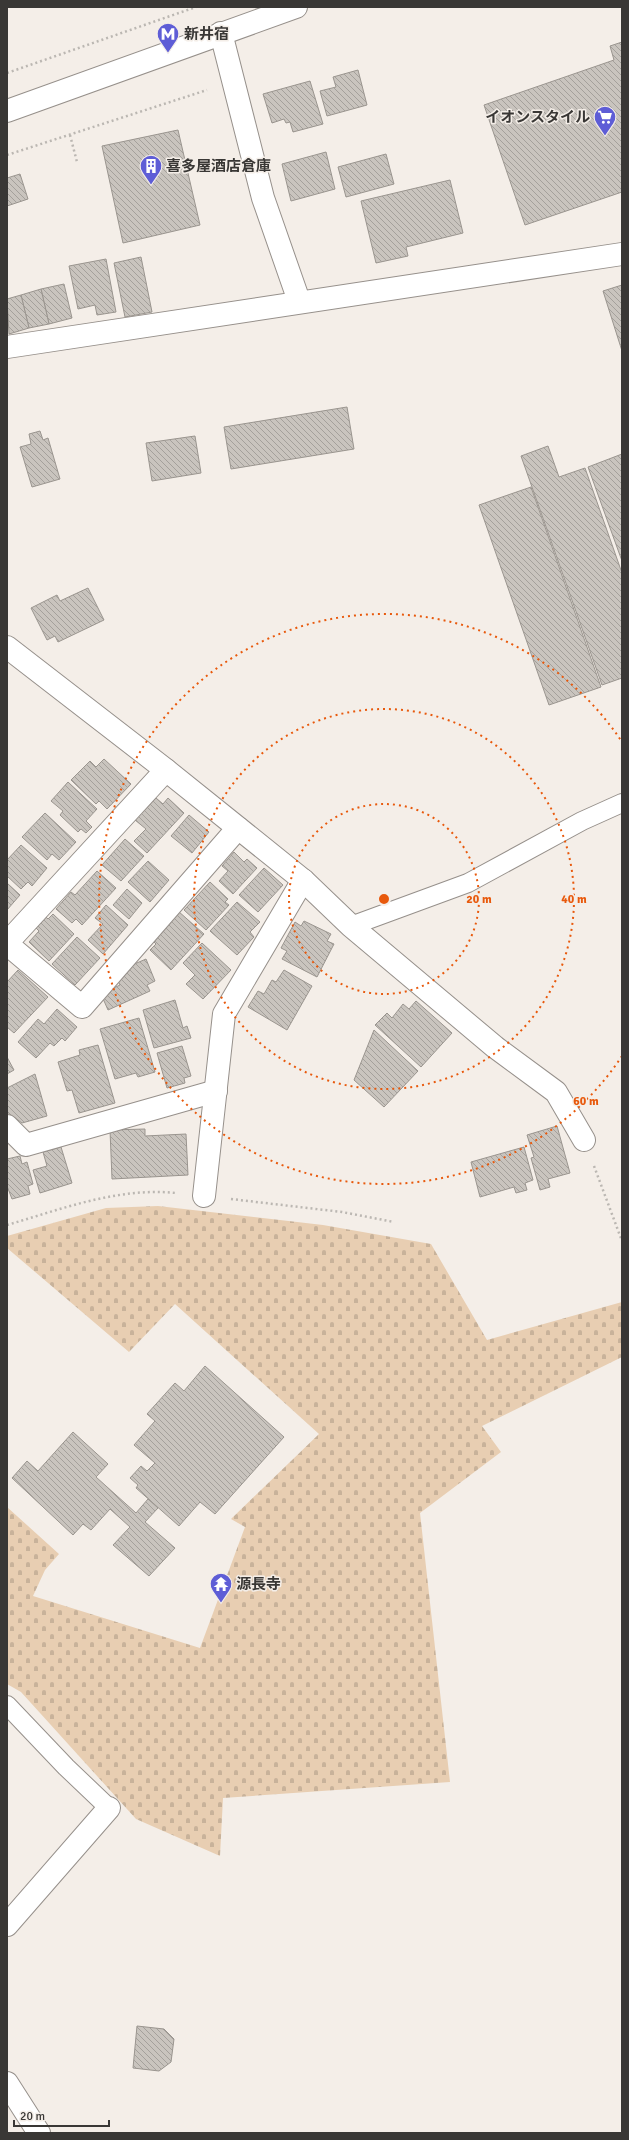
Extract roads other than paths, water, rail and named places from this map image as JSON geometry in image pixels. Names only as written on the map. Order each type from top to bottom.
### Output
[{"type":"street","points":[[7,112],[296,7]]},
{"type":"street","points":[[221,33],[263,198],[299,302]]},
{"type":"street","points":[[7,347],[622,254]]},
{"type":"street","points":[[7,647],[166,770],[303,880],[351,926],[495,1047],[556,1092],[584,1140]]},
{"type":"street","points":[[166,770],[7,943],[82,1007],[238,828]]},
{"type":"street","points":[[204,1196],[224,1014],[303,880]]},
{"type":"street","points":[[7,1126],[26,1145],[216,1091]]},
{"type":"street","points":[[7,1925],[109,1808]]},
{"type":"street","points":[[7,2083],[39,2133]]},
{"type":"lane","points":[[351,926],[468,883],[582,821],[622,803]]},
{"type":"lane","points":[[7,1705],[66,1767],[109,1808]]},
{"type":"place","name":"新井宿","points":[[168,54]]},
{"type":"place","name":"イオンスタイル","points":[[605,136]]},
{"type":"place","name":"喜多屋酒店倉庫","points":[[151,186]]},
{"type":"place","name":"源長寺","points":[[221,1604]]}]
